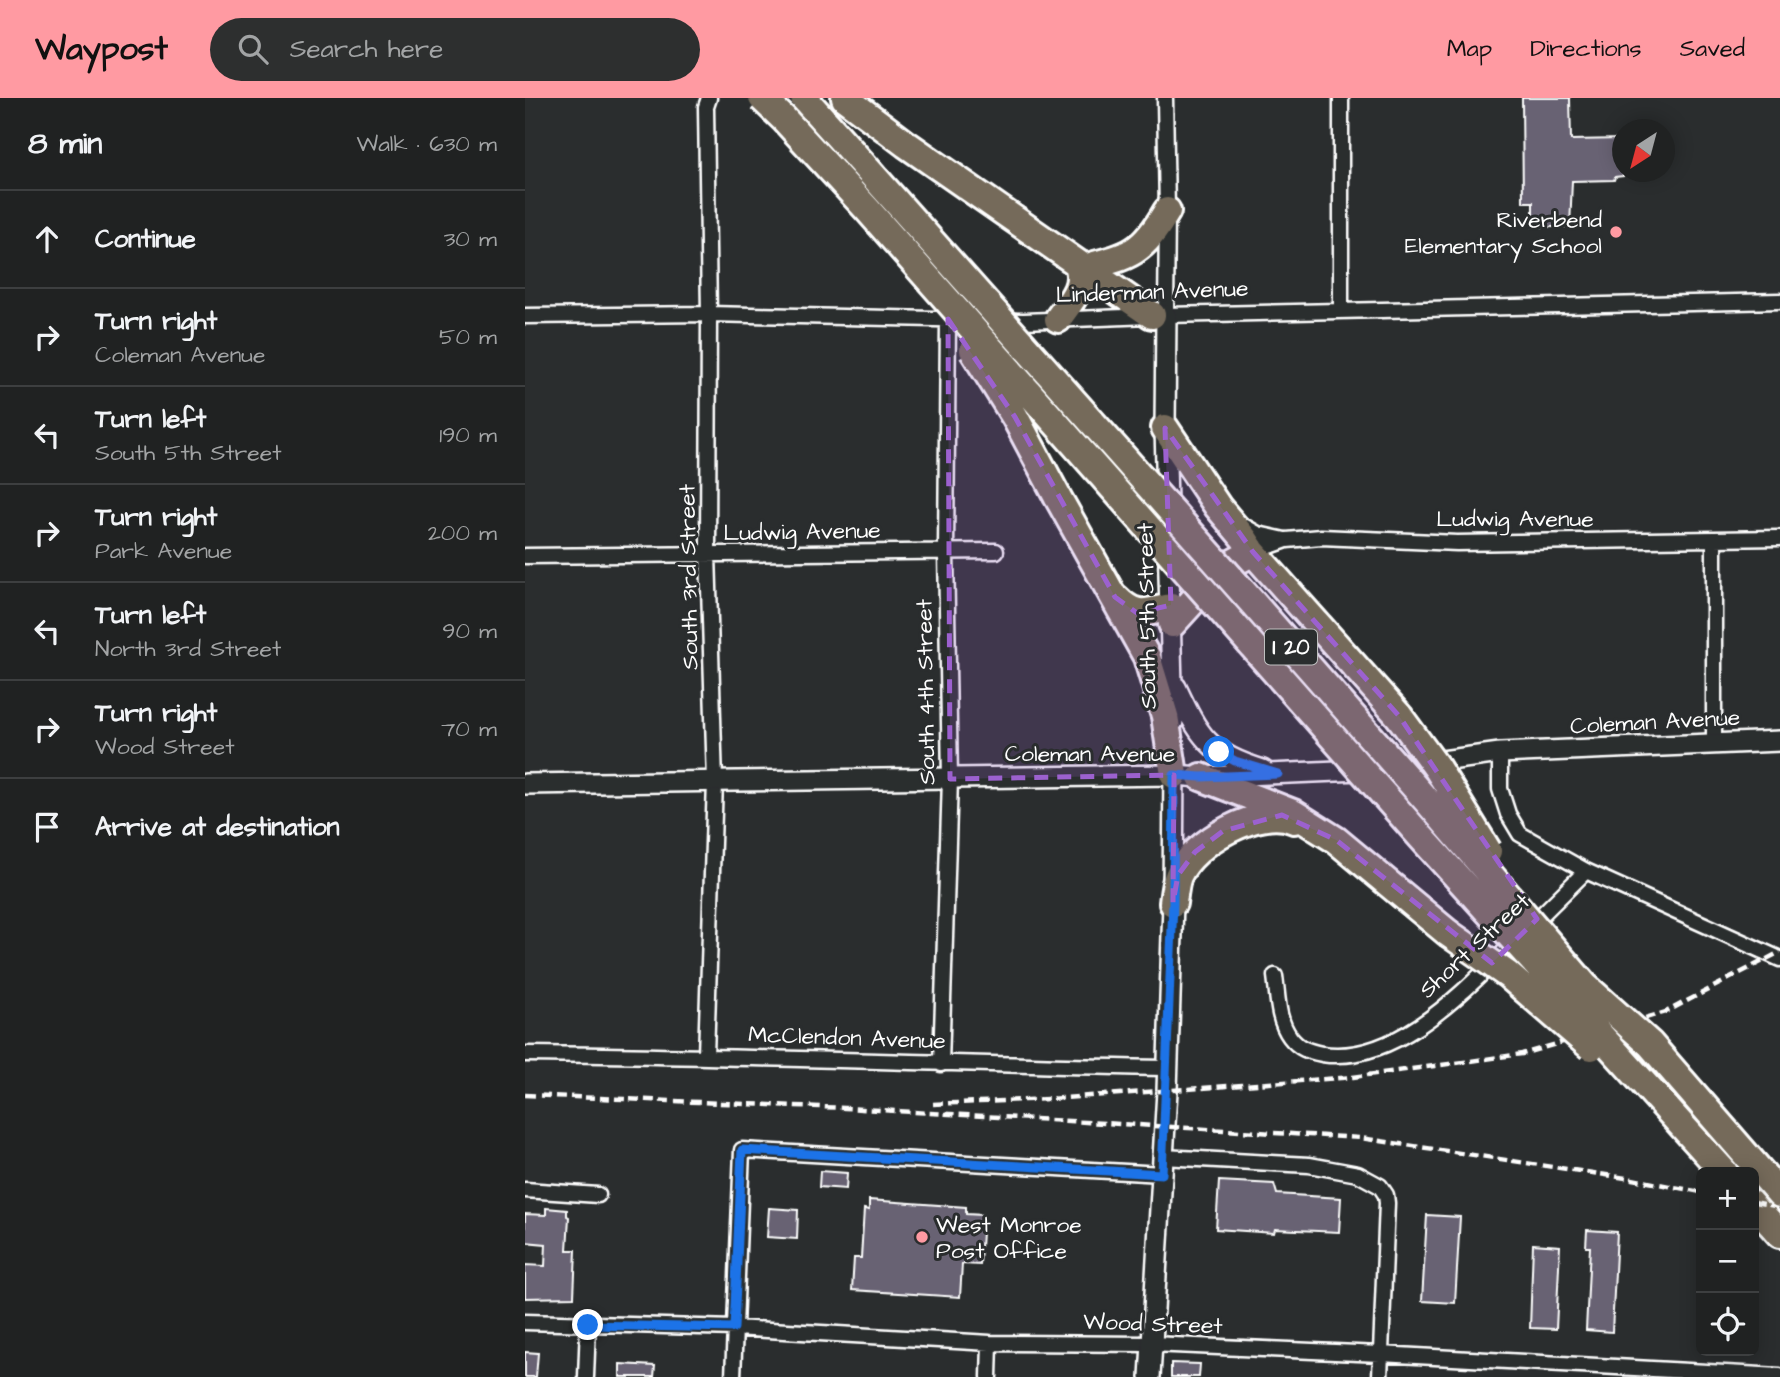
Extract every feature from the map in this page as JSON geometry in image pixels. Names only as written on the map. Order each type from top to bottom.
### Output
[{"type":"highway","name":"I 20","points":[[762,98],[901,248],[1420,837],[1720,1167]]},
{"type":"highway","name":"I 20","points":[[804,98],[1372,738],[1585,986],[1650,1044],[1780,1194]]},
{"type":"highway","points":[[845,98],[1081,266],[1159,315]]},
{"type":"highway","points":[[1081,266],[1133,254],[1149,240],[1167,211]]},
{"type":"highway","points":[[901,248],[971,346],[1015,417],[1147,657],[1165,716],[1174,775]]},
{"type":"highway","points":[[1058,319],[1081,286],[1081,266]]},
{"type":"highway","points":[[1165,428],[1252,552],[1399,716],[1437,768],[1475,832],[1585,986]]},
{"type":"highway","points":[[1115,597],[1137,612],[1172,616],[1222,569],[1252,552]]},
{"type":"highway","points":[[1201,777],[1293,813],[1336,840],[1448,933],[1508,975],[1681,1124]]},
{"type":"highway","points":[[1173,903],[1178,875],[1195,852],[1223,831],[1282,815],[1336,840]]},
{"type":"highway","points":[[1759,1211],[1780,1234]]},
{"type":"street","name":"South 3rd Street","points":[[706,1055],[715,782],[708,554],[706,107],[709,98]]},
{"type":"street","name":"South 5th Street","points":[[1150,1377],[1173,903],[1172,616],[1159,315],[1167,211],[1164,98]]},
{"type":"street","points":[[1341,98],[1341,310]]},
{"type":"street","name":"Linderman Avenue","points":[[525,316],[709,314],[1024,321],[1341,310],[1780,301]]},
{"type":"street","name":"South 4th Street","points":[[941,1064],[950,779],[946,552],[948,319]]},
{"type":"street","points":[[1226,517],[1258,534],[1287,540]]},
{"type":"street","name":"Ludwig Avenue","points":[[1252,552],[1287,540],[1321,537],[1457,543],[1780,538]]},
{"type":"street","points":[[1714,539],[1714,743]]},
{"type":"street","name":"Ludwig Avenue","points":[[525,556],[996,551]]},
{"type":"street","points":[[1173,680],[1194,724],[1219,752],[1235,761],[1278,774]]},
{"type":"street","name":"Coleman Avenue","points":[[525,784],[1174,775],[1201,777],[1384,769],[1500,753],[1780,741]]},
{"type":"street","points":[[1500,753],[1500,789],[1508,814],[1520,834],[1586,870],[1780,959]]},
{"type":"street","name":"Short Street","points":[[1275,976],[1276,997],[1283,1022],[1298,1046],[1307,1051],[1333,1056],[1362,1053],[1385,1045],[1436,1014],[1462,993],[1586,870]]},
{"type":"street","name":"McClendon Avenue","points":[[525,1054],[706,1055],[941,1064],[1166,1068]]},
{"type":"street","points":[[733,1377],[742,1150],[1162,1165],[1309,1165],[1358,1174],[1380,1186],[1386,1195],[1387,1203],[1380,1377]]},
{"type":"street","points":[[525,1190],[598,1195]]},
{"type":"street","name":"Wood Street","points":[[525,1322],[734,1328],[991,1343],[1151,1345],[1380,1354],[1780,1376]]},
{"type":"street","points":[[586,1377],[588,1325]]},
{"type":"street","points":[[989,1377],[991,1343]]},
{"type":"highlighted area","points":[[948,319],[1015,417],[1115,597],[1137,613],[1171,605],[1165,428],[1253,552],[1399,716],[1537,919],[1492,963],[1336,840],[1282,815],[1223,831],[1195,852],[1178,875],[1173,903],[1174,775],[950,779]]},
{"type":"building","points":[[1522,98],[1570,98],[1571,140],[1612,139],[1612,180],[1572,181],[1570,227],[1533,227],[1533,202],[1523,202]]},
{"type":"building","points":[[820,1171],[847,1173],[846,1189],[819,1187]]},
{"type":"building","points":[[1219,1181],[1274,1184],[1277,1194],[1341,1198],[1339,1232],[1275,1229],[1274,1233],[1216,1229]]},
{"type":"building","name":"West Monroe Post Office","points":[[869,1200],[966,1207],[966,1214],[983,1215],[980,1265],[962,1264],[960,1297],[852,1290],[854,1258],[861,1258],[864,1209],[869,1210]]},
{"type":"building","points":[[546,1208],[567,1210],[567,1250],[576,1250],[574,1297],[525,1298],[525,1265],[545,1266],[546,1244],[525,1242],[525,1214],[546,1215]]},
{"type":"building","points":[[769,1208],[798,1210],[797,1239],[767,1237]]},
{"type":"building","points":[[1427,1215],[1460,1217],[1455,1303],[1422,1301]]},
{"type":"building","points":[[1587,1230],[1617,1232],[1612,1332],[1586,1330],[1590,1247],[1586,1247]]},
{"type":"building","points":[[1533,1244],[1560,1246],[1556,1329],[1530,1328]]},
{"type":"building","points":[[525,1352],[538,1353],[536,1377],[525,1377]]},
{"type":"building","points":[[1171,1363],[1200,1364],[1199,1377],[1171,1377]]},
{"type":"building","points":[[620,1364],[655,1366],[654,1377],[620,1377]]},
{"type":"railway","points":[[933,1104],[1049,1099],[1353,1077],[1522,1054],[1666,1012],[1780,952]]},
{"type":"railway","points":[[525,1095],[845,1108],[1361,1138],[1696,1191]]},
{"type":"railway","points":[[1759,1203],[1780,1207]]},
{"type":"place","name":"Riverbend Elementary School","points":[[1616,232]]},
{"type":"place","name":"West Monroe Post Office","points":[[922,1237]]},
{"type":"route","points":[[588,1325],[734,1328],[742,1150],[1162,1174],[1173,903],[1174,775],[1201,777],[1278,774],[1235,761],[1219,752]]}]
